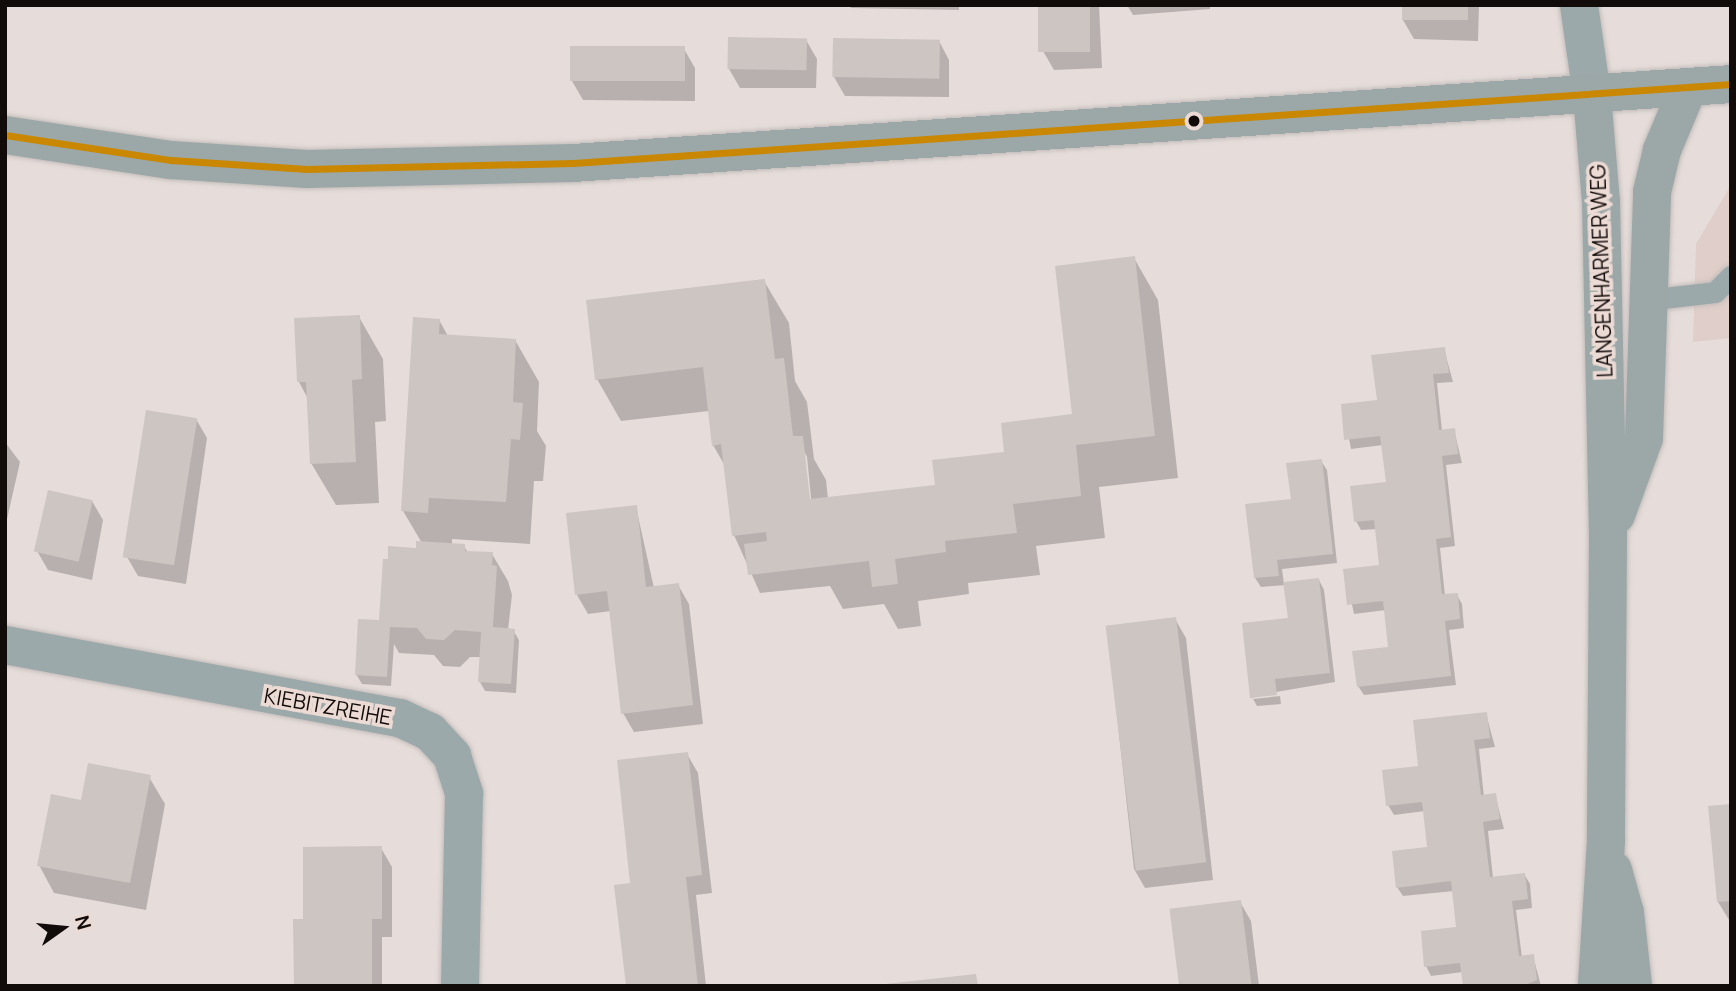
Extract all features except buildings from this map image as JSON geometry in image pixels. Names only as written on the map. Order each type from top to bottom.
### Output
[{"type":"main road","points":[[5,135],[171,160],[307,169],[560,164],[1731,84]]},
{"type":"main road","name":"LANGENHARMER WEG","points":[[1608,538],[1644,438],[1651,192],[1662,150],[1688,88]]},
{"type":"main road","name":"LANGENHARMER WEG","points":[[1592,94],[1601,202],[1608,538],[1606,841],[1597,986]]},
{"type":"main road","name":"LANGENHARMER WEG","points":[[1606,841],[1625,913],[1633,986]]},
{"type":"street","name":"LANGENHARMER WEG","points":[[1579,5],[1592,94]]},
{"type":"street","name":"KIEBITZREIHE","points":[[5,645],[400,718],[430,732],[452,756],[464,794],[460,986]]},
{"type":"lane","points":[[1646,300],[1715,292],[1731,276]]},
{"type":"shaded area","points":[[1731,185],[1731,338],[1693,342],[1696,244]]},
{"type":"transit line","points":[[5,135],[171,160],[307,169],[573,163],[1731,84]]}]
